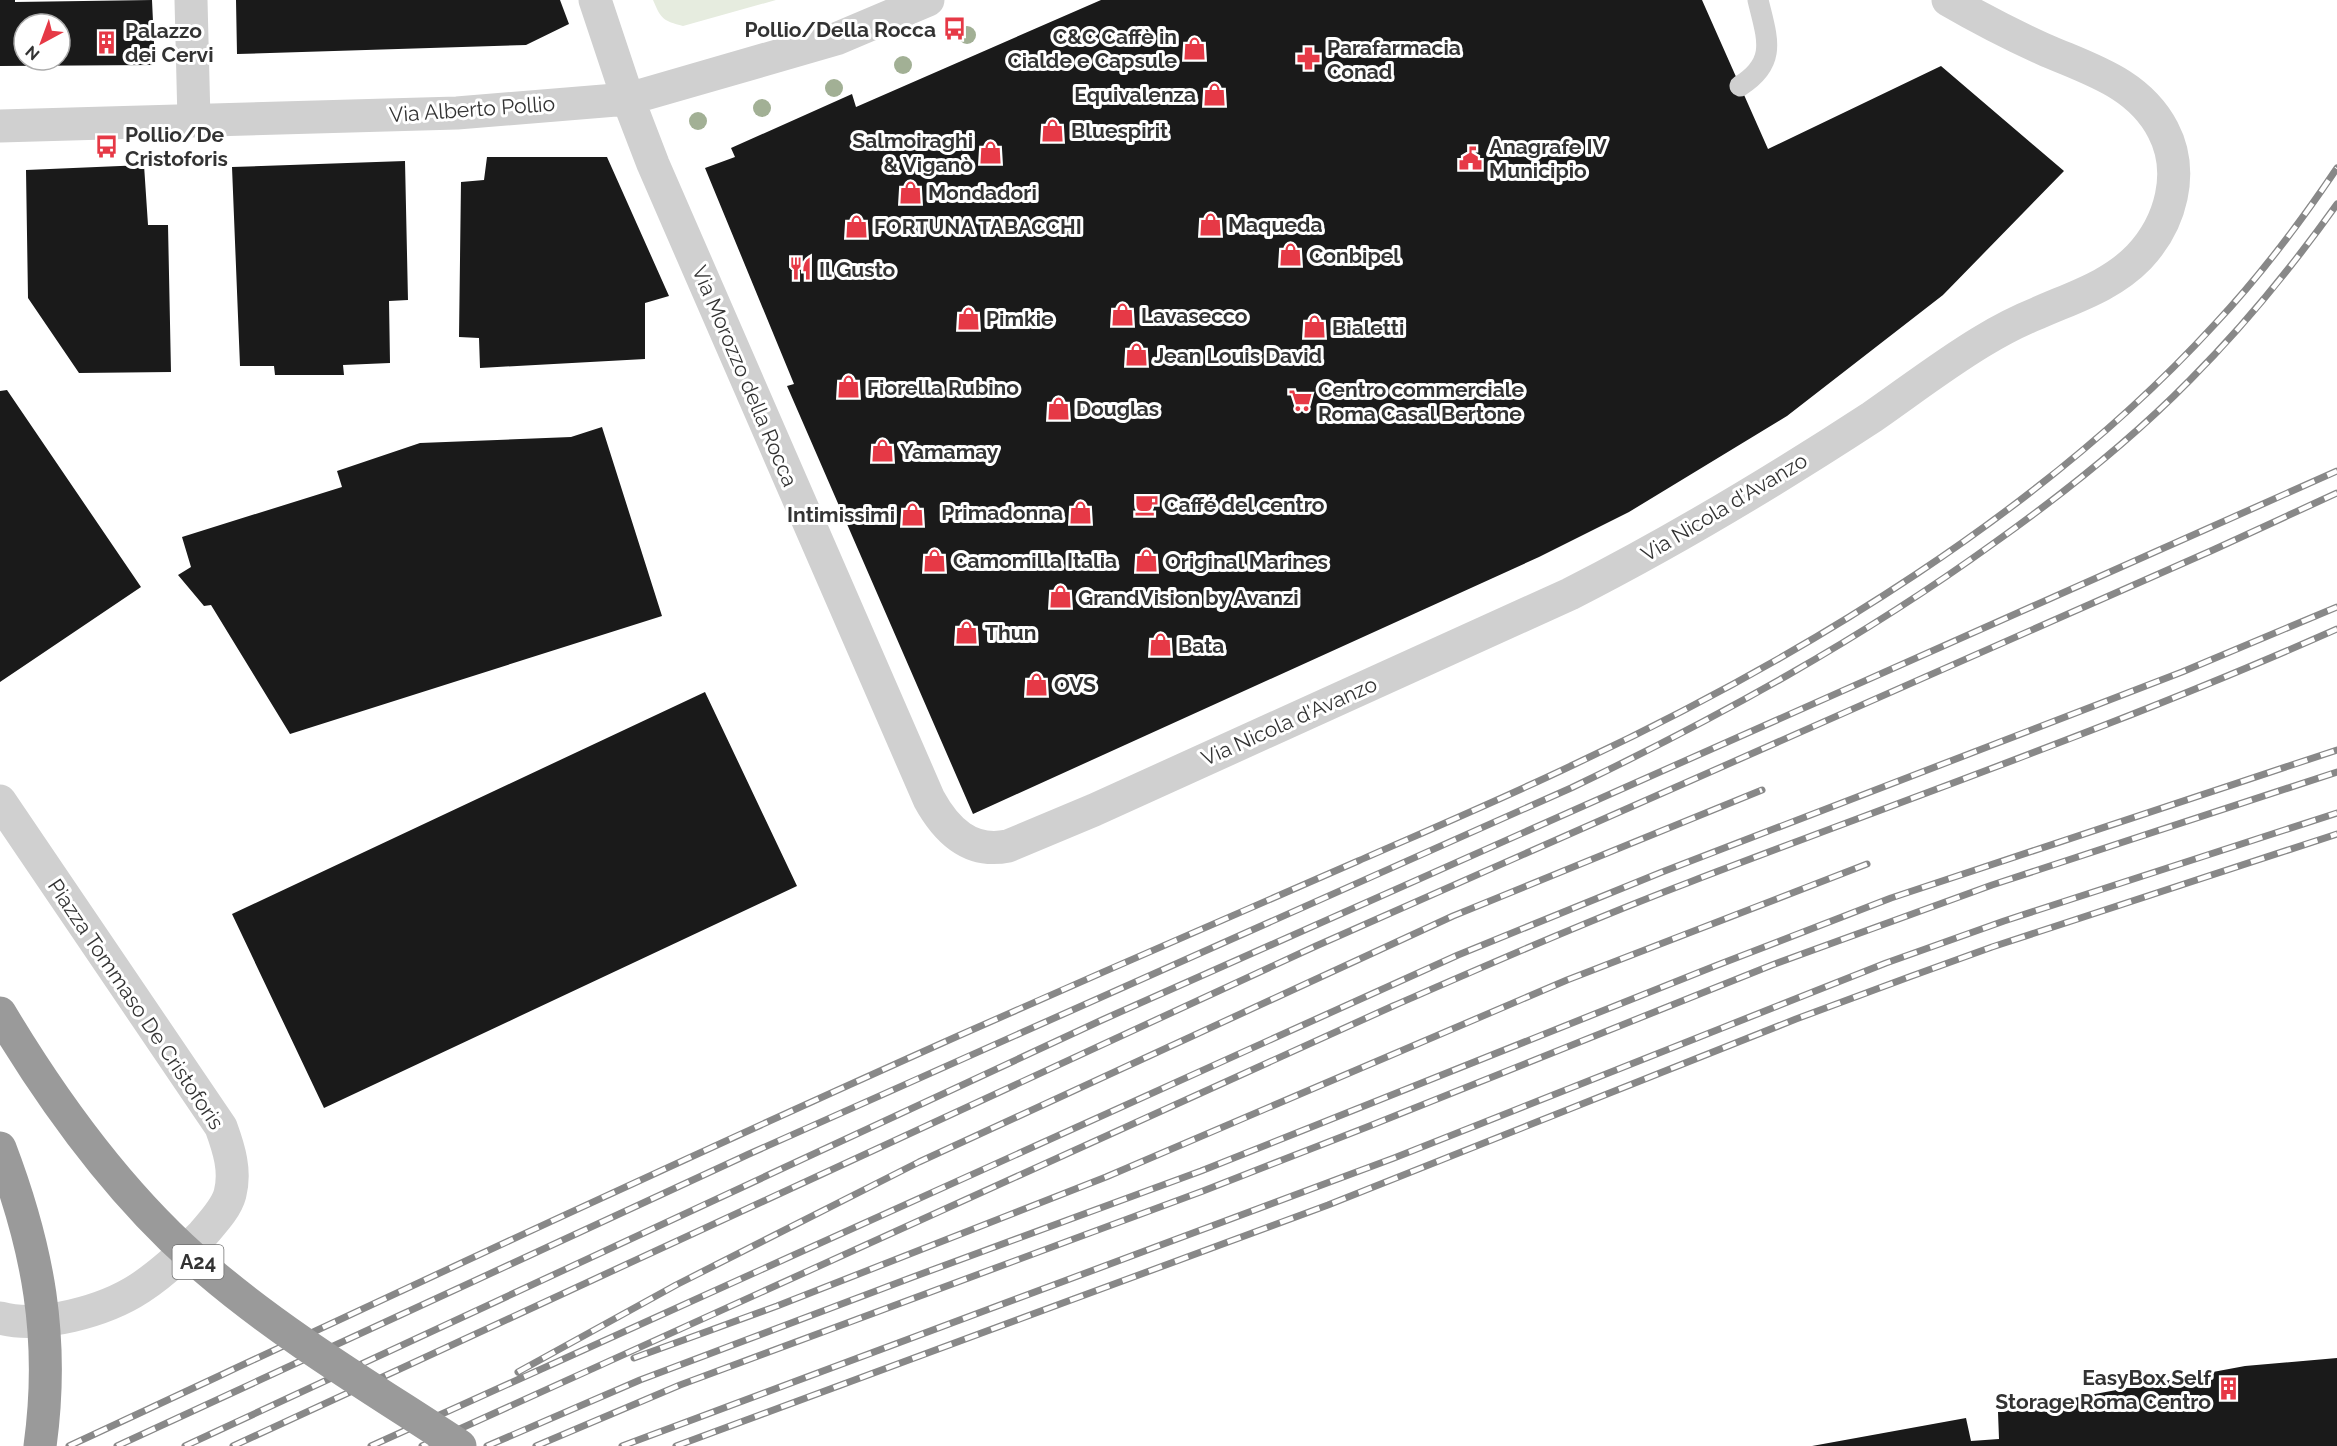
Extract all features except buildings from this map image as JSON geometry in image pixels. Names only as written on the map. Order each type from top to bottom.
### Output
[{"type":"highway","name":"A24","points":[[0,1013],[40,1077],[80,1132],[144,1207],[205,1269],[269,1319],[460,1446]]},
{"type":"highway","points":[[0,1148],[24,1215],[36,1259],[43,1311],[46,1362],[40,1446]]},
{"type":"street","points":[[190,0],[194,121]]},
{"type":"street","name":"Via Morozzo della Rocca","points":[[596,0],[628,99],[667,197],[936,812]]},
{"type":"street","name":"Via Alberto Pollio","points":[[0,126],[457,113],[628,99],[836,39],[928,0]]},
{"type":"street","name":"Via Nicola d'Avanzo","points":[[936,812],[953,833],[974,845],[986,848],[1008,846],[1094,810],[1570,594],[1707,520],[1873,416],[1982,341],[2039,312],[2099,287],[2123,272],[2151,242],[2169,207],[2174,188],[2174,170],[2170,149],[2162,129],[2148,109],[2131,92],[2109,76],[2002,30],[1948,0]]},
{"type":"street","name":"Piazza Tommaso De Cristoforis","points":[[0,801],[221,1127],[229,1148],[232,1183],[230,1196],[223,1209],[207,1229],[183,1255],[138,1289],[73,1315],[24,1321],[0,1318]]},
{"type":"lane","points":[[1740,86],[1758,72],[1766,59],[1767,44],[1758,0]]},
{"type":"shaded area","points":[[653,0],[776,0],[683,26],[664,18]]},
{"type":"railway","points":[[69,1446],[846,1086],[1521,789],[1661,722],[1747,676],[1833,627],[1916,574],[1997,517],[2075,457],[2148,392],[2232,306],[2279,249],[2337,168]]},
{"type":"railway","points":[[117,1446],[749,1154],[1571,788],[1735,705],[1893,612],[1994,543],[2095,466],[2167,403],[2210,360],[2285,273],[2337,204]]},
{"type":"railway","points":[[185,1446],[1102,1020],[2337,471]]},
{"type":"railway","points":[[233,1446],[1316,946],[2213,550],[2337,493]]},
{"type":"railway","points":[[371,1446],[1458,955],[1662,872],[2182,672],[2337,607]]},
{"type":"railway","points":[[422,1446],[1393,1006],[1504,958],[1653,896],[2177,697],[2337,629]]},
{"type":"railway","points":[[487,1446],[640,1380],[1201,1171],[1891,898],[2337,750]]},
{"type":"railway","points":[[536,1446],[680,1385],[1203,1191],[1772,965],[1992,885],[2337,772]]},
{"type":"railway","points":[[518,1372],[676,1285],[919,1162],[1453,916],[1762,790]]},
{"type":"railway","points":[[622,1446],[1394,1158],[1886,963],[2004,921],[2337,813]]},
{"type":"railway","points":[[676,1446],[1328,1205],[1796,1019],[1909,977],[1992,947],[2337,834]]},
{"type":"railway","points":[[634,1358],[777,1306],[1106,1177],[1567,980],[1867,864]]},
{"type":"place","name":"Pollio/Della Rocca","points":[[954,29]]},
{"type":"place","name":"Palazzo dei Cervi","points":[[107,42]]},
{"type":"place","name":"C&C Caffè in Cialde e Capsule","points":[[1195,48]]},
{"type":"place","name":"Parafarmacia Conad","points":[[1309,59]]},
{"type":"place","name":"Equivalenza","points":[[1214,94]]},
{"type":"place","name":"Bluespirit","points":[[1053,130]]},
{"type":"place","name":"Pollio/De Cristoforis","points":[[107,146]]},
{"type":"place","name":"Salmoiraghi & Viganò","points":[[991,152]]},
{"type":"place","name":"Anagrafe IV Municipio","points":[[1471,158]]},
{"type":"place","name":"Mondadori","points":[[910,192]]},
{"type":"place","name":"Maqueda","points":[[1210,224]]},
{"type":"place","name":"FORTUNA TABACCHI","points":[[856,226]]},
{"type":"place","name":"Conbipel","points":[[1291,255]]},
{"type":"place","name":"Il Gusto","points":[[801,269]]},
{"type":"place","name":"Lavasecco","points":[[1123,315]]},
{"type":"place","name":"Pimkie","points":[[968,318]]},
{"type":"place","name":"Bialetti","points":[[1314,327]]},
{"type":"place","name":"Jean Louis David","points":[[1136,355]]},
{"type":"place","name":"Fiorella Rubino","points":[[849,387]]},
{"type":"place","name":"Centro commerciale Roma Casal Bertone","points":[[1300,401]]},
{"type":"place","name":"Douglas","points":[[1058,408]]},
{"type":"place","name":"Yamamay","points":[[882,451]]},
{"type":"place","name":"Caffé del centro","points":[[1146,504]]},
{"type":"place","name":"Primadonna","points":[[1081,512]]},
{"type":"place","name":"Intimissimi","points":[[913,514]]},
{"type":"place","name":"Camomilla Italia","points":[[935,560]]},
{"type":"place","name":"Original Marines","points":[[1147,561]]},
{"type":"place","name":"GrandVision by Avanzi","points":[[1060,597]]},
{"type":"place","name":"Thun","points":[[967,632]]},
{"type":"place","name":"Bata","points":[[1160,645]]},
{"type":"place","name":"OVS","points":[[1036,684]]},
{"type":"place","name":"EasyBox Self Storage Roma Centro","points":[[2229,1389]]}]
